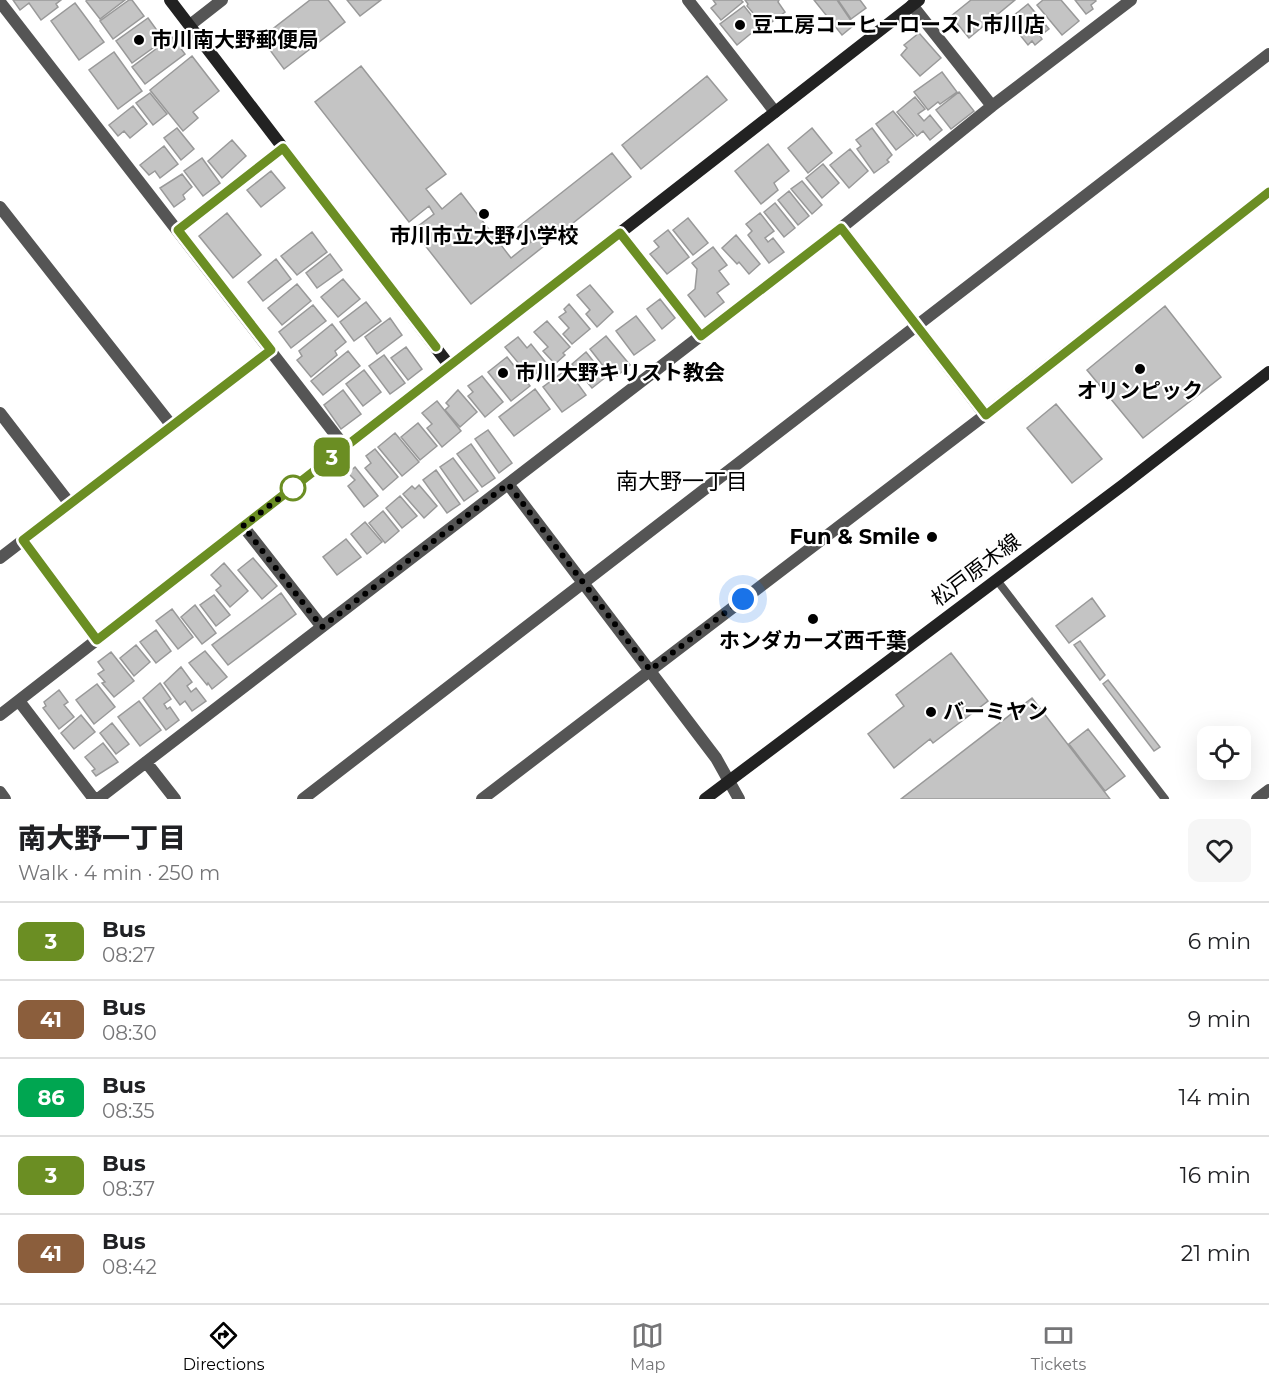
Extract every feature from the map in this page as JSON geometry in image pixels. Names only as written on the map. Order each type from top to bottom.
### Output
[{"type":"street","points":[[170,0],[449,365]]},
{"type":"street","points":[[190,25],[222,0]]},
{"type":"street","points":[[688,0],[775,112]]},
{"type":"street","points":[[19,701],[96,799],[841,228],[992,106],[1131,0]]},
{"type":"street","points":[[0,2],[345,447]]},
{"type":"street","points":[[0,715],[916,3],[992,106]]},
{"type":"street","points":[[310,797],[1269,54]]},
{"type":"street","points":[[178,230],[283,148]]},
{"type":"street","points":[[482,799],[986,415],[1269,192]]},
{"type":"street","points":[[0,207],[171,426]]},
{"type":"street","points":[[841,228],[986,415]]},
{"type":"street","points":[[620,233],[701,336]]},
{"type":"street","points":[[0,558],[271,350]]},
{"type":"street","name":"松戸原木線","points":[[705,799],[1124,485],[1269,372]]},
{"type":"street","points":[[0,413],[70,504]]},
{"type":"street","points":[[508,484],[716,758],[739,799]]},
{"type":"street","points":[[243,526],[322,627]]},
{"type":"street","points":[[23,540],[97,640]]},
{"type":"street","points":[[146,762],[175,799]]},
{"type":"street","points":[[1257,799],[1269,790]]},
{"type":"street","points":[[0,792],[5,799]]},
{"type":"lane","points":[[996,579],[1165,799]]},
{"type":"building","points":[[13,0],[61,0],[56,4],[58,7],[41,20],[29,3],[20,10]]},
{"type":"building","points":[[87,0],[125,0],[100,19]]},
{"type":"building","points":[[132,0],[144,16],[113,39],[100,21]]},
{"type":"building","points":[[310,0],[328,0],[345,22],[284,69],[261,38]]},
{"type":"building","points":[[347,0],[381,0],[360,16]]},
{"type":"building","points":[[713,0],[741,0],[743,2],[721,20],[711,8],[716,4]]},
{"type":"building","points":[[745,0],[779,0],[785,12],[765,27],[747,6]]},
{"type":"building","points":[[814,0],[837,0],[854,25],[842,35]]},
{"type":"building","points":[[838,0],[860,0],[866,8],[851,19]]},
{"type":"building","points":[[971,0],[1015,0],[969,38],[951,16]]},
{"type":"building","points":[[1043,0],[1061,0],[1079,21],[1062,35],[1037,5]]},
{"type":"building","points":[[1075,0],[1096,1],[1091,5],[1093,9],[1086,14]]},
{"type":"building","points":[[75,3],[104,42],[79,60],[51,21]]},
{"type":"building","points":[[1028,4],[1049,29],[1040,36],[1042,39],[1035,45],[1032,41],[1028,45],[1008,20]]},
{"type":"building","name":"豆工房コーヒーロースト市川店","points":[[744,6],[760,26],[737,45],[720,24]]},
{"type":"building","points":[[148,18],[164,40],[132,63],[116,41]]},
{"type":"building","points":[[919,33],[941,58],[920,76],[901,55],[907,48],[904,45]]},
{"type":"building","points":[[172,37],[185,54],[145,84],[132,67]]},
{"type":"building","points":[[114,52],[142,91],[118,109],[89,70]]},
{"type":"building","points":[[192,56],[219,91],[193,112],[198,118],[183,131],[150,90]]},
{"type":"building","name":"市川市立大野小学校","points":[[361,66],[446,174],[426,189],[442,209],[461,193],[511,258],[531,242],[518,227],[612,153],[631,177],[471,304],[413,230],[434,214],[429,206],[409,222],[315,102]]},
{"type":"building","points":[[942,72],[957,92],[928,110],[914,92]]},
{"type":"building","points":[[707,76],[727,100],[641,169],[622,145]]},
{"type":"building","points":[[959,92],[974,111],[951,129],[936,110]]},
{"type":"building","points":[[150,93],[167,114],[153,125],[136,103]]},
{"type":"building","points":[[915,97],[925,109],[918,114],[924,121],[930,115],[942,130],[930,140],[923,131],[917,136],[897,112]]},
{"type":"building","points":[[133,106],[147,124],[130,138],[124,131],[118,136],[109,125]]},
{"type":"building","points":[[893,111],[914,136],[896,150],[876,124]]},
{"type":"building","points":[[177,128],[194,149],[181,160],[164,138]]},
{"type":"building","points":[[812,128],[832,153],[808,173],[788,148]]},
{"type":"building","points":[[872,128],[892,155],[887,160],[889,162],[874,173],[857,149],[861,146],[856,140]]},
{"type":"building","points":[[232,140],[246,156],[222,178],[208,161]]},
{"type":"building","points":[[768,144],[789,171],[774,183],[778,190],[761,204],[735,171]]},
{"type":"building","points":[[164,146],[178,164],[160,178],[155,171],[149,175],[140,165]]},
{"type":"building","points":[[850,149],[868,171],[849,188],[830,165]]},
{"type":"building","points":[[202,158],[220,183],[203,196],[184,171]]},
{"type":"building","points":[[823,164],[839,183],[822,198],[806,178]]},
{"type":"building","points":[[271,171],[285,188],[261,207],[247,190]]},
{"type":"building","points":[[182,174],[192,187],[183,195],[185,199],[174,207],[160,188]]},
{"type":"building","points":[[802,181],[822,205],[812,214],[791,189]]},
{"type":"building","points":[[789,191],[809,216],[798,225],[778,200]]},
{"type":"building","points":[[775,203],[795,228],[784,237],[764,212]]},
{"type":"building","points":[[227,213],[261,255],[233,278],[199,236]]},
{"type":"building","points":[[760,213],[774,231],[765,238],[768,242],[773,238],[784,252],[769,263],[748,235],[752,231],[746,224]]},
{"type":"building","points":[[688,218],[708,243],[693,255],[673,230]]},
{"type":"building","points":[[668,230],[689,257],[667,274],[650,254],[659,247],[654,241]]},
{"type":"building","points":[[312,232],[327,252],[297,275],[281,256]]},
{"type":"building","points":[[736,235],[760,264],[749,274],[722,248]]},
{"type":"building","points":[[713,247],[727,265],[719,271],[729,284],[717,293],[724,302],[705,317],[688,295],[695,289],[697,269],[692,263]]},
{"type":"building","points":[[330,254],[342,270],[317,288],[306,273]]},
{"type":"building","points":[[276,259],[291,279],[263,301],[248,282]]},
{"type":"building","points":[[343,279],[360,299],[338,317],[321,297]]},
{"type":"building","points":[[297,284],[311,301],[282,325],[268,308]]},
{"type":"building","points":[[590,285],[613,312],[597,327],[586,314],[590,310],[577,295]]},
{"type":"building","points":[[660,299],[675,318],[662,329],[647,309]]},
{"type":"building","points":[[366,302],[381,321],[354,341],[340,322]]},
{"type":"building","points":[[569,304],[590,329],[572,344],[563,334],[569,328],[559,317],[566,312],[564,309]]},
{"type":"building","points":[[313,305],[326,321],[291,348],[279,332]]},
{"type":"building","points":[[1165,306],[1221,377],[1143,438],[1087,370]]},
{"type":"building","points":[[636,316],[655,340],[634,355],[616,331]]},
{"type":"building","points":[[390,318],[402,335],[377,354],[365,337]]},
{"type":"building","points":[[547,321],[570,347],[555,364],[543,351],[548,347],[534,332]]},
{"type":"building","points":[[332,324],[346,342],[335,351],[337,355],[311,377],[297,360],[302,356],[299,351]]},
{"type":"building","points":[[606,336],[630,365],[617,376],[608,364],[604,367],[590,349]]},
{"type":"building","points":[[518,337],[527,348],[531,344],[547,364],[531,378],[505,347]]},
{"type":"building","points":[[406,347],[422,369],[408,380],[391,358]]},
{"type":"building","points":[[348,351],[360,366],[323,395],[311,381]]},
{"type":"building","points":[[586,352],[606,377],[592,388],[572,364]]},
{"type":"building","points":[[384,355],[405,383],[390,394],[369,366]]},
{"type":"building","points":[[507,357],[530,386],[511,401],[488,372]]},
{"type":"building","points":[[567,369],[586,395],[562,412],[543,387]]},
{"type":"building","points":[[364,370],[381,392],[363,406],[346,384]]},
{"type":"building","points":[[482,376],[503,402],[485,417],[468,396],[473,392],[468,386]]},
{"type":"building","points":[[535,389],[550,409],[514,436],[499,417]]},
{"type":"building","points":[[343,390],[361,414],[341,429],[324,405]]},
{"type":"building","points":[[458,390],[477,412],[460,427],[445,410],[449,406],[446,403]]},
{"type":"building","points":[[437,401],[461,431],[442,447],[427,428],[432,424],[422,413]]},
{"type":"building","points":[[1056,404],[1102,459],[1072,483],[1027,428]]},
{"type":"building","points":[[418,423],[437,446],[420,460],[401,437]]},
{"type":"building","points":[[488,430],[512,463],[499,473],[475,439]]},
{"type":"building","points":[[395,433],[419,462],[402,476],[378,447]]},
{"type":"building","points":[[471,444],[495,478],[482,487],[457,454]]},
{"type":"building","points":[[375,449],[398,477],[383,490],[365,468],[371,463],[366,456]]},
{"type":"building","points":[[453,458],[478,491],[464,501],[440,467]]},
{"type":"building","points":[[355,467],[378,496],[364,507],[348,486],[355,480],[348,473]]},
{"type":"building","points":[[436,470],[460,504],[447,513],[423,480]]},
{"type":"building","points":[[419,485],[437,506],[424,518],[403,494],[412,486],[415,489]]},
{"type":"building","points":[[400,496],[417,516],[402,528],[386,508]]},
{"type":"building","points":[[383,511],[399,531],[385,543],[369,523]]},
{"type":"building","points":[[365,522],[382,542],[367,554],[351,534]]},
{"type":"building","points":[[346,539],[361,557],[337,575],[323,557]]},
{"type":"building","points":[[253,558],[277,586],[262,599],[238,570]]},
{"type":"building","points":[[224,563],[248,591],[230,607],[216,590],[221,586],[211,575]]},
{"type":"building","points":[[281,593],[296,614],[228,665],[212,645]]},
{"type":"building","points":[[214,595],[230,615],[216,626],[200,605]]},
{"type":"building","points":[[1092,598],[1105,616],[1069,643],[1056,626]]},
{"type":"building","points":[[195,605],[216,633],[202,644],[181,617]]},
{"type":"building","points":[[172,609],[193,637],[178,649],[156,621]]},
{"type":"building","points":[[156,630],[171,651],[156,663],[140,642]]},
{"type":"building","points":[[1080,641],[1105,675],[1100,680],[1074,645]]},
{"type":"building","points":[[136,645],[150,662],[134,676],[120,658]]},
{"type":"building","points":[[205,651],[227,677],[212,689],[189,663]]},
{"type":"building","points":[[111,652],[134,681],[114,697],[102,683],[105,682],[98,674],[104,670],[98,662]]},
{"type":"building","points":[[951,653],[988,701],[933,743],[930,739],[894,768],[868,734],[904,706],[896,695]]},
{"type":"building","points":[[181,667],[192,682],[187,686],[191,692],[196,688],[206,701],[192,711],[185,701],[180,705],[164,683]]},
{"type":"building","points":[[1108,680],[1160,747],[1154,751],[1103,684]]},
{"type":"building","points":[[160,683],[171,699],[164,704],[167,709],[170,707],[179,720],[166,730],[143,698]]},
{"type":"building","points":[[97,684],[115,707],[94,724],[76,700]]},
{"type":"building","points":[[59,690],[68,702],[64,705],[74,717],[59,729],[43,708],[46,706],[44,702]]},
{"type":"building","points":[[1032,698],[1110,799],[901,799]]},
{"type":"building","points":[[139,701],[161,730],[140,746],[118,717]]},
{"type":"building","points":[[81,715],[95,732],[74,749],[61,733]]},
{"type":"building","points":[[112,723],[129,744],[116,754],[100,733]]},
{"type":"building","points":[[1088,729],[1125,776],[1105,791],[1069,744]]},
{"type":"building","points":[[103,743],[118,762],[96,776],[92,771],[95,769],[85,757]]},
{"type":"bus line","name":"3","points":[[436,347],[283,148],[178,230],[271,350],[23,540],[97,640],[620,233],[701,336],[841,228],[986,415],[1269,192]]},
{"type":"place","name":"豆工房コーヒーロースト市川店","points":[[740,25]]},
{"type":"place","name":"市川南大野郵便局","points":[[139,40]]},
{"type":"place","name":"市川市立大野小学校","points":[[484,214]]},
{"type":"place","name":"オリンピック","points":[[1140,369]]},
{"type":"place","name":"市川大野キリスト教会","points":[[503,373]]},
{"type":"place","name":"Fun & Smile","points":[[932,537]]},
{"type":"place","name":"ホンダカーズ西千葉","points":[[813,619]]},
{"type":"place","name":"バーミヤン","points":[[931,712]]},
{"type":"district","name":"南大野一丁目","points":[[682,481]]},
{"type":"route","points":[[293,488],[243,526],[322,627],[508,484],[650,670],[743,599]]}]
